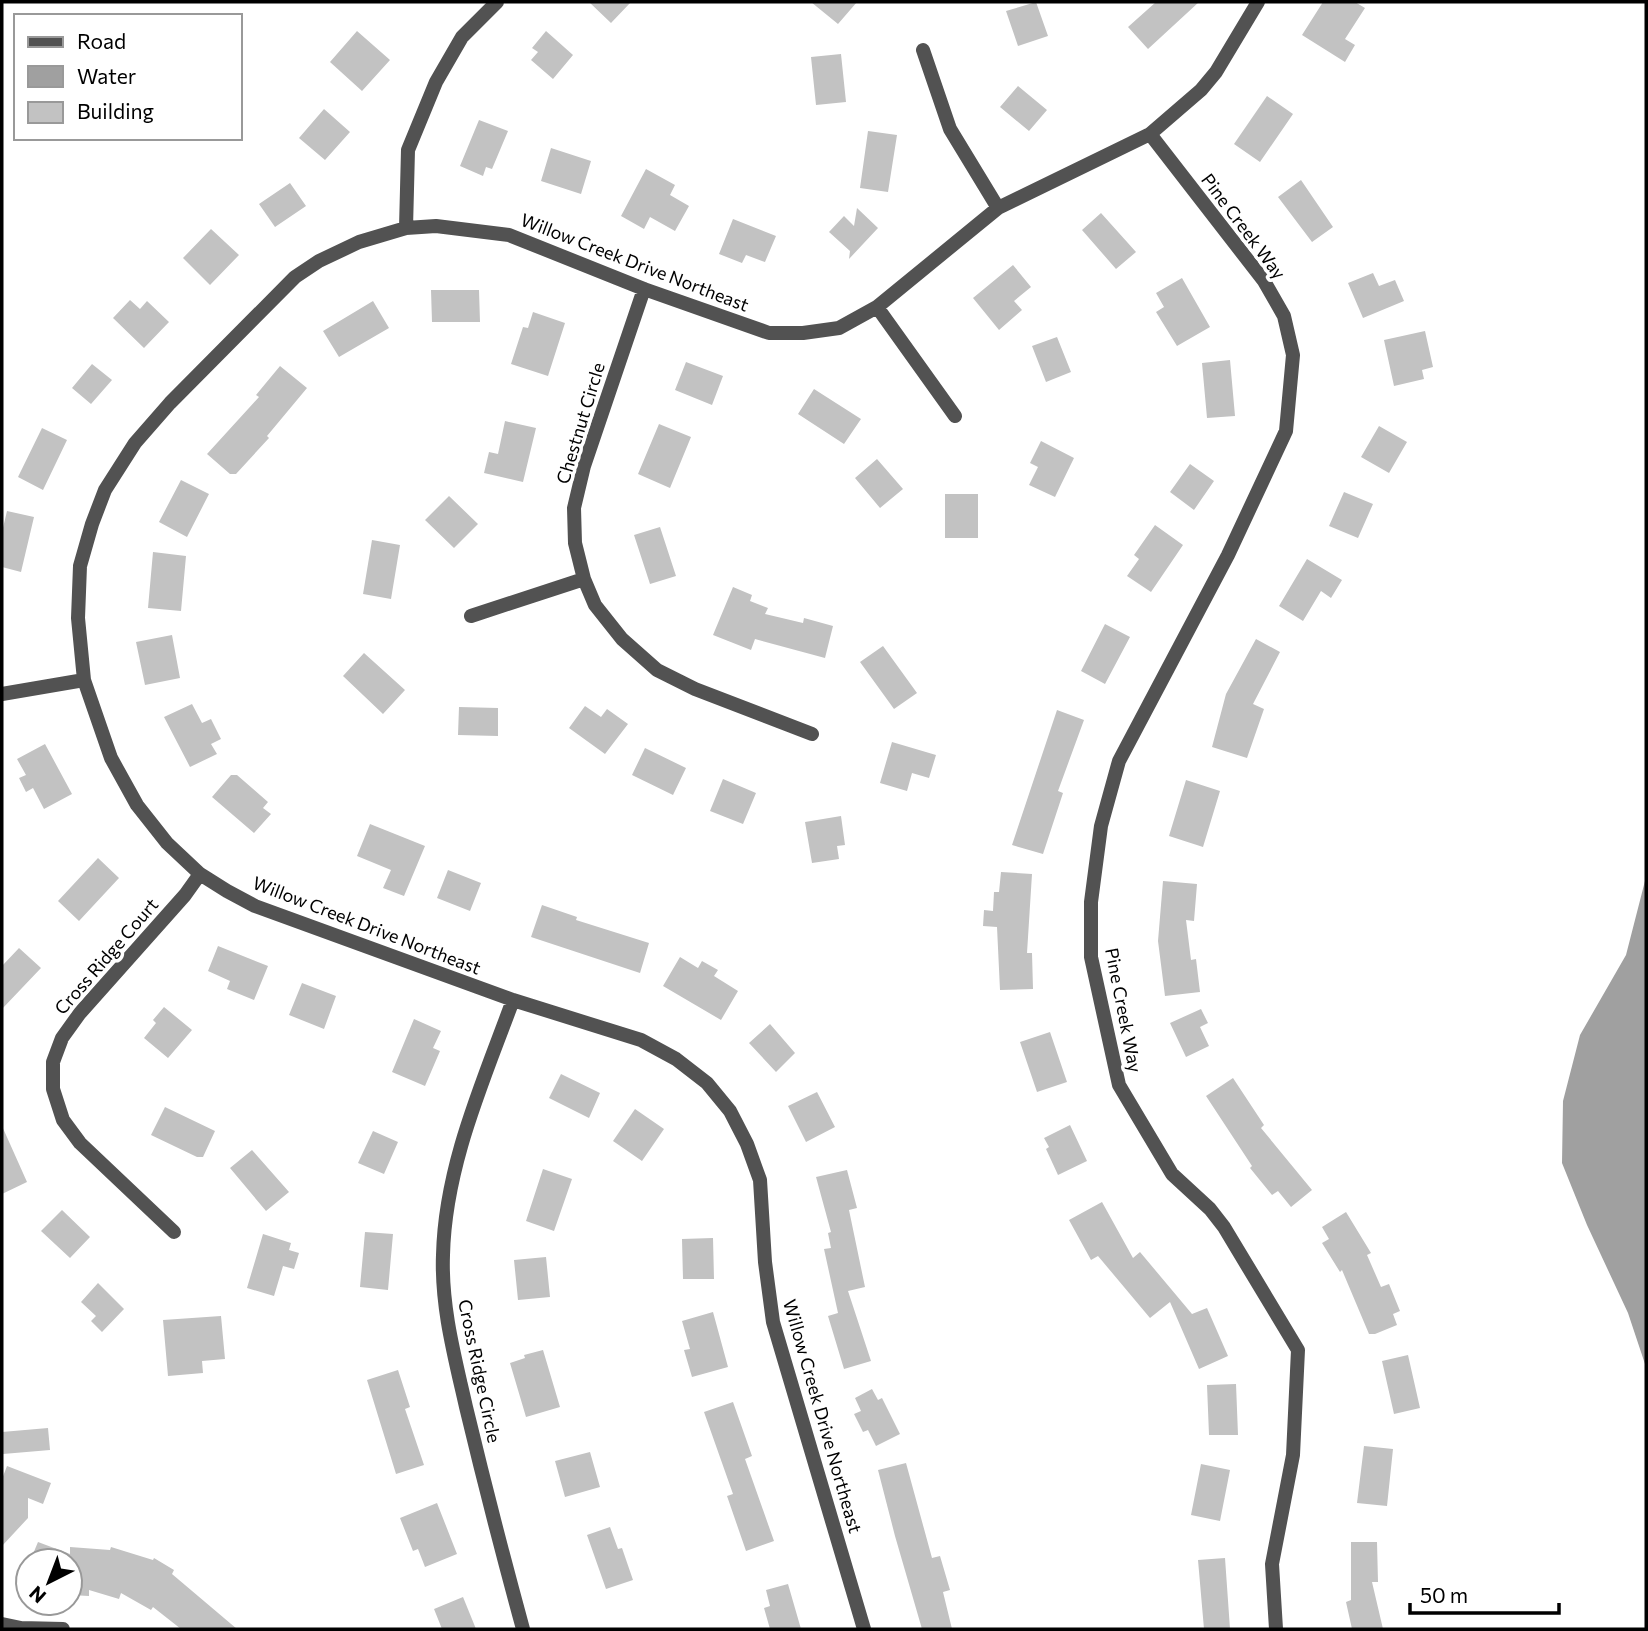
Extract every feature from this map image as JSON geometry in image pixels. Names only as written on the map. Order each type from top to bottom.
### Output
[{"type":"street","points":[[406,228],[408,150],[436,82],[462,37],[497,2]]},
{"type":"street","name":"Willow Creek Drive Northeast","points":[[864,1629],[773,1322],[765,1262],[760,1180],[747,1144],[730,1111],[707,1083],[677,1059],[640,1040],[513,1000],[255,906],[200,874],[167,843],[137,805],[111,758],[84,680],[79,618],[80,566],[105,490],[135,443],[170,403],[295,277],[319,261],[359,242],[406,228],[436,226],[509,235],[644,289],[769,333],[803,333],[839,328],[877,307],[998,208],[1150,134],[1201,90],[1216,72],[1258,2]]},
{"type":"street","points":[[923,50],[950,129],[998,208]]},
{"type":"street","name":"Pine Creek Way","points":[[1150,134],[1264,281],[1284,316],[1293,355],[1292,390],[1286,431],[1240,530],[1119,761],[1100,839],[1091,901],[1091,957],[1119,1085],[1172,1174],[1210,1209],[1224,1227],[1298,1350],[1293,1455],[1272,1564],[1276,1629]]},
{"type":"street","name":"Chestnut Circle","points":[[644,289],[584,466],[574,508],[575,543],[584,579],[595,605],[622,639],[657,670],[695,689],[812,734]]},
{"type":"street","points":[[877,307],[955,416]]},
{"type":"street","points":[[471,616],[584,579]]},
{"type":"street","points":[[2,694],[84,680]]},
{"type":"street","name":"Cross Ridge Court","points":[[174,1232],[80,1143],[63,1120],[53,1088],[53,1062],[62,1038],[80,1013],[185,895],[200,874]]},
{"type":"street","name":"Cross Ridge Circle","points":[[513,1000],[460,1144],[443,1254],[445,1308],[458,1370],[486,1494],[523,1629]]},
{"type":"street","points":[[2,1624],[21,1628],[63,1629]]},
{"type":"water","points":[[1646,877],[1646,1367],[1628,1313],[1562,1163],[1563,1101],[1580,1035],[1626,955]]},
{"type":"building","points":[[589,2],[631,2],[611,23]]},
{"type":"building","points":[[811,2],[857,2],[838,24]]},
{"type":"building","points":[[1036,2],[1048,36],[1018,46],[1006,11]]},
{"type":"building","points":[[1156,2],[1199,2],[1148,49],[1128,27]]},
{"type":"building","points":[[1323,2],[1355,2],[1365,8],[1345,39],[1355,45],[1345,62],[1302,35]]},
{"type":"building","points":[[357,31],[390,60],[362,91],[330,62]]},
{"type":"building","points":[[546,31],[573,55],[553,79],[531,60],[538,52],[532,48]]},
{"type":"building","points":[[841,54],[846,102],[816,105],[811,57]]},
{"type":"building","points":[[1018,86],[1047,110],[1029,131],[1000,107]]},
{"type":"building","points":[[1267,96],[1293,114],[1260,162],[1234,144]]},
{"type":"building","points":[[324,109],[350,132],[325,160],[299,138]]},
{"type":"building","points":[[479,120],[508,131],[492,169],[486,167],[483,176],[460,166]]},
{"type":"building","points":[[868,131],[897,135],[888,192],[860,188]]},
{"type":"building","points":[[551,148],[591,161],[581,194],[541,181]]},
{"type":"building","points":[[646,169],[675,185],[670,195],[689,206],[675,231],[650,217],[644,229],[621,216]]},
{"type":"building","points":[[1301,180],[1333,227],[1312,242],[1278,197]]},
{"type":"building","points":[[290,183],[306,206],[275,227],[259,204]]},
{"type":"building","points":[[857,208],[878,228],[849,259],[850,251],[829,232],[844,216],[854,226]]},
{"type":"building","points":[[1101,213],[1136,252],[1116,269],[1082,230]]},
{"type":"building","points":[[733,219],[776,236],[765,262],[746,255],[742,263],[719,254]]},
{"type":"building","points":[[211,229],[239,255],[210,285],[183,258]]},
{"type":"building","points":[[1013,265],[1031,287],[1014,301],[1022,310],[999,330],[973,298]]},
{"type":"building","points":[[1373,273],[1379,286],[1395,280],[1404,301],[1363,318],[1348,283]]},
{"type":"building","points":[[1182,278],[1210,327],[1177,346],[1156,312],[1164,307],[1156,293]]},
{"type":"building","points":[[431,290],[479,290],[480,322],[432,322]]},
{"type":"building","points":[[130,300],[140,309],[147,301],[169,322],[144,348],[113,318]]},
{"type":"building","points":[[373,301],[389,328],[339,357],[323,331]]},
{"type":"building","points":[[533,312],[565,323],[548,376],[511,364],[523,327],[528,328]]},
{"type":"building","points":[[1425,331],[1433,367],[1422,370],[1424,379],[1394,386],[1384,340]]},
{"type":"building","points":[[1057,337],[1071,372],[1046,382],[1032,346]]},
{"type":"building","points":[[1230,360],[1235,416],[1207,418],[1202,363]]},
{"type":"building","points":[[686,362],[723,376],[712,405],[675,390]]},
{"type":"building","points":[[92,364],[112,380],[91,404],[72,388]]},
{"type":"building","points":[[280,366],[307,388],[267,436],[269,438],[236,474],[230,474],[207,454],[259,397],[256,395]]},
{"type":"building","points":[[814,389],[861,419],[844,444],[798,414]]},
{"type":"building","points":[[505,421],[536,428],[523,482],[484,473],[489,452],[498,454]]},
{"type":"building","points":[[659,424],[691,437],[670,488],[638,474]]},
{"type":"building","points":[[1379,426],[1407,442],[1389,473],[1361,457]]},
{"type":"building","points":[[42,428],[67,440],[43,490],[18,477]]},
{"type":"building","points":[[1041,441],[1074,458],[1055,497],[1029,485],[1038,467],[1030,463]]},
{"type":"building","points":[[877,459],[903,489],[880,508],[855,478]]},
{"type":"building","points":[[1190,464],[1214,481],[1194,510],[1170,492]]},
{"type":"building","points":[[181,480],[209,494],[187,537],[159,522]]},
{"type":"building","points":[[1344,492],[1373,504],[1358,538],[1329,526]]},
{"type":"building","points":[[945,494],[978,494],[978,538],[945,538]]},
{"type":"building","points":[[449,496],[478,524],[454,548],[425,520]]},
{"type":"building","points":[[7,511],[34,517],[21,572],[2,567],[2,532]]},
{"type":"building","points":[[1155,525],[1183,545],[1151,592],[1127,576],[1139,559],[1134,555]]},
{"type":"building","points":[[660,527],[676,576],[650,584],[634,535]]},
{"type":"building","points":[[372,540],[400,545],[391,599],[363,594]]},
{"type":"building","points":[[153,552],[186,556],[181,611],[148,608]]},
{"type":"building","points":[[1307,559],[1342,580],[1331,598],[1321,591],[1303,621],[1279,606]]},
{"type":"building","points":[[733,587],[752,595],[750,601],[768,608],[765,614],[803,623],[804,618],[833,626],[825,658],[755,639],[751,650],[713,635]]},
{"type":"building","points":[[1105,624],[1130,637],[1105,684],[1081,671]]},
{"type":"building","points":[[172,635],[180,678],[145,685],[136,642]]},
{"type":"building","points":[[1256,639],[1280,652],[1253,704],[1264,709],[1247,758],[1212,747],[1226,694]]},
{"type":"building","points":[[883,646],[917,693],[894,709],[860,662]]},
{"type":"building","points":[[364,653],[405,690],[383,714],[343,676]]},
{"type":"building","points":[[192,704],[202,723],[211,719],[221,739],[211,744],[217,754],[190,767],[164,717]]},
{"type":"building","points":[[585,706],[601,717],[607,709],[628,724],[605,754],[569,728]]},
{"type":"building","points":[[459,707],[498,708],[498,736],[458,735]]},
{"type":"building","points":[[1057,710],[1084,720],[1058,791],[1063,793],[1043,854],[1012,845]]},
{"type":"building","points":[[892,742],[936,755],[929,778],[912,773],[907,791],[880,783]]},
{"type":"building","points":[[45,744],[72,794],[44,809],[33,788],[26,792],[19,778],[26,775],[17,759]]},
{"type":"building","points":[[645,748],[686,768],[673,795],[632,775]]},
{"type":"building","points":[[231,775],[237,775],[268,802],[263,808],[271,814],[254,833],[212,797]]},
{"type":"building","points":[[723,779],[756,793],[743,824],[710,811]]},
{"type":"building","points":[[1186,780],[1220,791],[1203,847],[1169,836]]},
{"type":"building","points":[[841,816],[845,845],[837,846],[839,859],[812,863],[805,822]]},
{"type":"building","points":[[370,824],[425,846],[404,896],[383,888],[391,870],[357,856]]},
{"type":"building","points":[[98,858],[119,878],[79,921],[58,901]]},
{"type":"building","points":[[448,870],[481,883],[470,911],[437,898]]},
{"type":"building","points":[[1001,872],[1032,874],[1027,953],[1032,953],[1033,989],[1000,990],[997,927],[983,926],[984,910],[993,911],[994,892],[999,892]]},
{"type":"building","points":[[1163,881],[1197,884],[1194,921],[1186,920],[1191,960],[1196,959],[1200,992],[1165,996],[1158,941]]},
{"type":"building","points":[[542,905],[577,917],[576,920],[649,943],[640,973],[531,937]]},
{"type":"building","points":[[218,946],[268,966],[254,1000],[227,989],[230,981],[208,971]]},
{"type":"building","points":[[19,948],[41,968],[2,1009],[2,966]]},
{"type":"building","points":[[680,957],[698,968],[702,961],[718,970],[714,976],[738,991],[721,1020],[663,986]]},
{"type":"building","points":[[302,983],[336,996],[324,1029],[289,1015]]},
{"type":"building","points":[[164,1007],[192,1030],[168,1058],[144,1038],[156,1023],[153,1020]]},
{"type":"building","points":[[1201,1009],[1208,1023],[1200,1027],[1209,1046],[1186,1057],[1170,1023]]},
{"type":"building","points":[[414,1019],[441,1031],[433,1048],[440,1051],[425,1086],[392,1072]]},
{"type":"building","points":[[770,1024],[795,1053],[776,1072],[749,1043]]},
{"type":"building","points":[[1050,1032],[1067,1082],[1037,1092],[1020,1042]]},
{"type":"building","points":[[561,1074],[600,1093],[589,1118],[549,1098]]},
{"type":"building","points":[[1233,1078],[1264,1125],[1261,1128],[1312,1190],[1291,1207],[1278,1191],[1272,1195],[1250,1168],[1252,1166],[1206,1096]]},
{"type":"building","points":[[817,1092],[835,1127],[806,1142],[788,1106]]},
{"type":"building","points":[[165,1107],[215,1131],[203,1157],[197,1157],[151,1135]]},
{"type":"building","points":[[635,1109],[664,1129],[642,1161],[613,1141]]},
{"type":"building","points":[[1070,1125],[1087,1161],[1058,1175],[1044,1138]]},
{"type":"building","points":[[2,1126],[27,1182],[2,1194]]},
{"type":"building","points":[[373,1131],[398,1142],[384,1174],[358,1163]]},
{"type":"building","points":[[252,1150],[289,1192],[266,1211],[230,1168]]},
{"type":"building","points":[[543,1169],[572,1179],[554,1231],[526,1221]]},
{"type":"building","points":[[847,1170],[857,1208],[849,1210],[865,1287],[848,1291],[871,1361],[844,1369],[828,1316],[838,1313],[824,1249],[831,1248],[828,1233],[831,1232],[816,1177]]},
{"type":"building","points":[[1102,1202],[1133,1258],[1140,1252],[1192,1314],[1207,1308],[1228,1356],[1199,1369],[1170,1302],[1150,1318],[1098,1256],[1091,1260],[1069,1220]]},
{"type":"building","points":[[62,1210],[90,1237],[70,1258],[41,1231]]},
{"type":"building","points":[[1346,1212],[1371,1253],[1367,1255],[1381,1287],[1389,1284],[1400,1311],[1393,1314],[1397,1325],[1375,1334],[1369,1334],[1342,1270],[1340,1272],[1322,1243],[1329,1239],[1322,1227]]},
{"type":"building","points":[[365,1232],[393,1234],[388,1290],[360,1287]]},
{"type":"building","points":[[263,1234],[291,1243],[289,1250],[299,1253],[294,1269],[283,1266],[274,1296],[247,1288]]},
{"type":"building","points":[[713,1238],[714,1279],[683,1279],[682,1239]]},
{"type":"building","points":[[546,1257],[550,1297],[518,1300],[514,1260]]},
{"type":"building","points":[[98,1283],[124,1309],[102,1332],[91,1321],[96,1316],[81,1302]]},
{"type":"building","points":[[713,1312],[728,1367],[692,1377],[684,1350],[690,1349],[682,1321]]},
{"type":"building","points":[[221,1316],[225,1359],[202,1361],[203,1373],[168,1376],[163,1320]]},
{"type":"building","points":[[543,1350],[560,1407],[526,1417],[510,1363],[525,1358],[524,1355]]},
{"type":"building","points":[[1408,1355],[1420,1408],[1394,1414],[1382,1361]]},
{"type":"building","points":[[398,1370],[410,1407],[405,1409],[424,1465],[396,1474],[367,1380]]},
{"type":"building","points":[[1236,1384],[1238,1435],[1209,1435],[1207,1385]]},
{"type":"building","points":[[872,1389],[878,1400],[882,1398],[900,1434],[876,1446],[868,1430],[863,1432],[854,1414],[861,1411],[855,1398]]},
{"type":"building","points":[[733,1402],[752,1456],[745,1459],[774,1541],[746,1551],[727,1496],[733,1494],[704,1412]]},
{"type":"building","points":[[48,1428],[50,1450],[3,1454],[2,1432]]},
{"type":"building","points":[[1364,1446],[1393,1449],[1387,1506],[1357,1503]]},
{"type":"building","points":[[590,1452],[600,1487],[565,1497],[555,1461]]},
{"type":"building","points":[[906,1463],[932,1558],[940,1556],[950,1590],[943,1592],[952,1629],[922,1629],[895,1536],[878,1470]]},
{"type":"building","points":[[1201,1464],[1230,1470],[1220,1521],[1191,1515]]},
{"type":"building","points":[[7,1466],[51,1483],[43,1504],[28,1498],[28,1518],[2,1546],[2,1479]]},
{"type":"building","points":[[437,1503],[457,1554],[425,1567],[418,1549],[413,1551],[400,1518]]},
{"type":"building","points":[[610,1527],[618,1549],[622,1548],[633,1580],[606,1589],[587,1535]]},
{"type":"building","points":[[38,1542],[51,1547],[36,1547]]},
{"type":"building","points":[[1351,1542],[1377,1542],[1378,1582],[1372,1582],[1383,1629],[1352,1629],[1346,1602],[1351,1600]]},
{"type":"building","points":[[111,1547],[153,1560],[154,1558],[174,1570],[172,1574],[237,1629],[181,1629],[153,1607],[151,1610],[121,1593],[119,1599],[89,1590],[89,1596],[84,1596],[84,1548],[110,1550]]},
{"type":"building","points":[[1225,1558],[1230,1629],[1204,1629],[1198,1560]]},
{"type":"building","points":[[788,1584],[801,1629],[770,1629],[764,1608],[770,1606],[766,1590]]},
{"type":"building","points":[[463,1597],[476,1629],[442,1629],[434,1609]]}]
